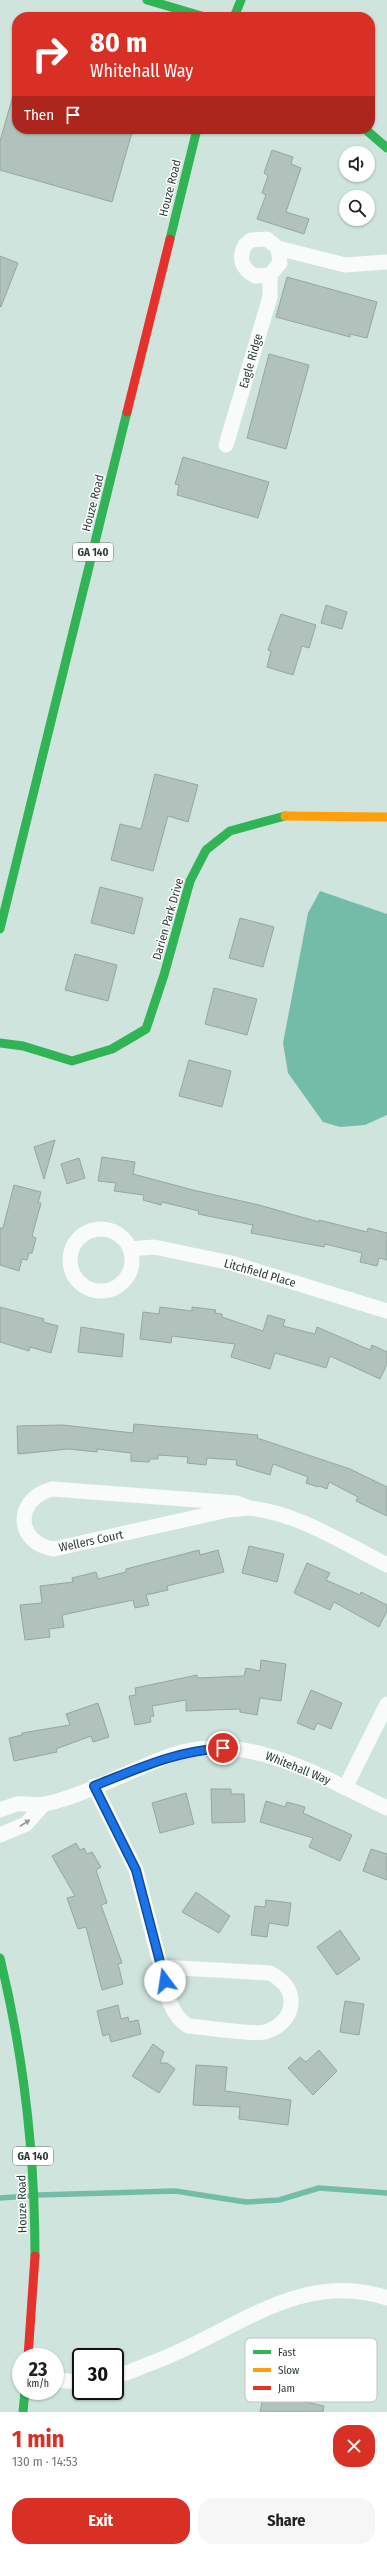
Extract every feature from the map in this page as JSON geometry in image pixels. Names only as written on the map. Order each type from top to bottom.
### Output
[{"type":"main road","points":[[147,0],[188,12]]},
{"type":"main road","points":[[236,12],[241,0]]},
{"type":"main road","points":[[161,4],[169,12]]},
{"type":"main road","name":"Houze Road","points":[[0,929],[196,134]]},
{"type":"main road","points":[[371,134],[387,148]]},
{"type":"main road","name":"Darien Park Drive","points":[[0,1043],[23,1046],[72,1061],[112,1049],[146,1029],[164,974],[190,881],[206,850],[230,831],[282,816],[387,816]]},
{"type":"main road","name":"Houze Road","points":[[0,1958],[10,1994],[24,2074],[33,2150],[35,2265],[29,2348]]},
{"type":"main road","points":[[23,2412],[24,2400]]},
{"type":"street","points":[[270,275],[263,277],[248,273],[243,267],[242,252],[251,240],[259,238],[266,239],[278,248],[345,265],[387,262]]},
{"type":"street","name":"Eagle Ridge","points":[[226,445],[270,297],[270,275],[280,263],[278,248]]},
{"type":"street","points":[[108,1230],[125,1240],[130,1249],[131,1269],[119,1285],[110,1290],[90,1289],[81,1284],[71,1267],[73,1247],[88,1232],[108,1230]]},
{"type":"street","name":"Litchfield Place","points":[[130,1249],[154,1247],[231,1264],[387,1311]]},
{"type":"street","name":"Wellers Court","points":[[249,1508],[237,1502],[52,1489],[41,1492],[30,1500],[25,1511],[24,1522],[33,1540],[44,1548],[54,1549],[228,1510],[249,1508],[269,1510],[289,1516],[387,1565]]},
{"type":"street","name":"Whitehall Way","points":[[345,1788],[387,1704]]},
{"type":"street","name":"Whitehall Way","points":[[44,1804],[94,1786],[171,1755],[195,1750],[223,1748],[250,1751],[277,1757],[387,1808]]},
{"type":"street","points":[[94,1786],[136,1870],[172,2010],[179,2020],[188,2026],[264,2032],[279,2026],[290,2011],[291,2000],[289,1989],[280,1979],[270,1973],[161,1967]]},
{"type":"street","points":[[0,1810],[17,1804],[44,1804]]},
{"type":"street","points":[[0,1835],[26,1824],[44,1804]]},
{"type":"street","points":[[124,2373],[182,2353],[258,2313],[306,2293],[345,2290],[366,2291],[387,2298]]},
{"type":"shaded area","points":[[320,891],[387,914],[387,1115],[365,1125],[340,1127],[323,1122],[288,1073],[283,1043],[308,913]]},
{"type":"building","points":[[12,99],[12,134],[132,134],[112,202],[0,170],[0,141]]},
{"type":"building","points":[[272,150],[293,157],[291,164],[301,168],[286,212],[309,219],[304,234],[257,219],[266,195],[262,193],[268,176],[264,173]]},
{"type":"building","points":[[0,256],[18,263],[1,307],[0,306]]},
{"type":"building","points":[[287,277],[377,302],[367,338],[350,334],[350,337],[276,317]]},
{"type":"building","points":[[269,354],[309,365],[286,449],[247,438]]},
{"type":"building","points":[[183,457],[269,482],[258,518],[177,495],[179,485],[175,484]]},
{"type":"building","points":[[326,605],[347,612],[342,629],[321,623]]},
{"type":"building","points":[[281,614],[316,625],[309,648],[302,646],[293,675],[267,667],[271,651],[268,650]]},
{"type":"building","points":[[155,774],[198,785],[188,822],[168,816],[153,871],[111,860],[120,824],[141,829]]},
{"type":"building","points":[[100,887],[143,898],[134,934],[91,923]]},
{"type":"building","points":[[240,918],[274,927],[263,967],[229,958]]},
{"type":"building","points":[[75,954],[117,965],[108,1001],[65,990]]},
{"type":"building","points":[[214,988],[257,999],[247,1035],[205,1024]]},
{"type":"building","points":[[189,1060],[231,1071],[222,1107],[179,1096]]},
{"type":"building","points":[[55,1140],[44,1179],[34,1147]]},
{"type":"building","points":[[102,1157],[135,1162],[133,1174],[193,1190],[259,1205],[319,1222],[319,1220],[367,1232],[368,1228],[387,1233],[387,1260],[379,1258],[377,1266],[360,1262],[362,1253],[325,1244],[324,1247],[251,1233],[253,1225],[198,1214],[199,1211],[162,1202],[161,1205],[143,1200],[144,1195],[114,1191],[116,1183],[98,1181]]},
{"type":"building","points":[[79,1158],[85,1178],[67,1184],[61,1164]]},
{"type":"building","points":[[14,1185],[41,1192],[38,1203],[41,1203],[32,1236],[36,1238],[32,1253],[29,1253],[27,1260],[22,1259],[19,1271],[0,1265],[0,1228],[3,1228]]},
{"type":"building","points":[[0,1307],[44,1319],[43,1322],[58,1326],[51,1353],[30,1347],[29,1351],[0,1342]]},
{"type":"building","points":[[160,1307],[192,1311],[192,1307],[216,1310],[215,1313],[222,1314],[222,1317],[263,1331],[268,1315],[285,1320],[283,1326],[315,1334],[317,1327],[370,1350],[372,1345],[387,1352],[387,1364],[380,1379],[330,1356],[326,1368],[275,1353],[270,1369],[231,1357],[235,1344],[172,1336],[171,1343],[140,1339],[143,1312],[159,1314]]},
{"type":"building","points":[[81,1327],[124,1334],[122,1357],[78,1352]]},
{"type":"building","points":[[134,1424],[258,1435],[257,1438],[350,1469],[387,1487],[387,1516],[356,1501],[358,1497],[329,1482],[327,1489],[318,1487],[306,1483],[308,1477],[273,1464],[270,1475],[236,1465],[237,1460],[207,1458],[206,1465],[187,1463],[188,1457],[158,1455],[158,1459],[150,1459],[149,1462],[131,1461],[131,1453],[97,1449],[97,1452],[68,1449],[18,1454],[17,1426],[63,1425],[133,1433]]},
{"type":"building","points":[[249,1546],[284,1554],[277,1582],[242,1573]]},
{"type":"building","points":[[199,1550],[200,1555],[218,1550],[224,1572],[167,1586],[168,1590],[146,1595],[149,1605],[135,1608],[133,1600],[62,1615],[64,1627],[49,1629],[50,1637],[25,1640],[20,1605],[42,1603],[40,1586],[73,1582],[72,1578],[96,1572],[98,1579],[126,1572],[126,1569]]},
{"type":"building","points":[[307,1563],[330,1573],[326,1580],[360,1595],[361,1592],[387,1605],[387,1611],[379,1627],[334,1602],[330,1610],[294,1593]]},
{"type":"building","points":[[261,1660],[286,1664],[281,1701],[260,1698],[257,1715],[240,1712],[240,1709],[186,1711],[186,1700],[152,1706],[154,1716],[150,1717],[151,1722],[135,1725],[129,1696],[136,1695],[135,1688],[197,1675],[197,1678],[244,1676],[246,1668],[260,1671]]},
{"type":"building","points":[[311,1690],[342,1703],[331,1729],[317,1723],[314,1730],[297,1723]]},
{"type":"building","points":[[98,1703],[109,1737],[93,1742],[91,1736],[56,1749],[57,1752],[14,1761],[9,1738],[22,1735],[22,1733],[70,1725],[66,1714]]},
{"type":"building","points":[[211,1789],[231,1789],[231,1794],[244,1794],[245,1822],[212,1823]]},
{"type":"building","points":[[186,1793],[194,1824],[160,1833],[152,1803]]},
{"type":"building","points":[[266,1801],[285,1807],[287,1802],[305,1807],[303,1813],[352,1835],[340,1861],[309,1847],[313,1838],[260,1822]]},
{"type":"building","points":[[76,1843],[80,1850],[84,1848],[87,1854],[92,1852],[101,1867],[96,1870],[107,1903],[101,1905],[122,1963],[118,1964],[123,1984],[102,1990],[86,1927],[78,1929],[67,1898],[75,1896],[52,1856]]},
{"type":"building","points":[[371,1849],[387,1854],[387,1880],[363,1871]]},
{"type":"building","points":[[196,1892],[230,1916],[219,1933],[182,1912]]},
{"type":"building","points":[[266,1900],[291,1903],[288,1926],[269,1923],[267,1937],[251,1935],[255,1906],[265,1907]]},
{"type":"building","points":[[340,1930],[360,1959],[337,1975],[317,1947]]},
{"type":"building","points":[[345,2001],[364,2004],[359,2035],[340,2032]]},
{"type":"building","points":[[118,2005],[121,2019],[128,2017],[129,2022],[138,2020],[141,2034],[111,2042],[109,2034],[103,2036],[97,2011]]},
{"type":"building","points":[[153,2044],[164,2052],[160,2063],[167,2063],[175,2069],[159,2093],[132,2076]]},
{"type":"building","points":[[319,2050],[337,2071],[313,2095],[288,2068],[300,2057],[306,2062]]},
{"type":"building","points":[[196,2065],[227,2067],[225,2091],[291,2100],[288,2125],[239,2119],[240,2107],[193,2105]]},
{"type":"building","points":[[262,2402],[306,2402],[324,2406],[323,2412],[260,2412]]},
{"type":"waterway","points":[[38,2195],[175,2191],[246,2202],[279,2200],[319,2188],[387,2193]]},
{"type":"waterway","points":[[0,2198],[30,2196]]},
{"type":"traffic: fast","points":[[147,0],[188,12]]},
{"type":"traffic: fast","points":[[236,12],[241,0]]},
{"type":"traffic: fast","points":[[170,239],[196,134]]},
{"type":"traffic: fast","points":[[371,134],[387,148]]},
{"type":"traffic: fast","points":[[0,929],[127,412]]},
{"type":"traffic: fast","points":[[0,1043],[23,1046],[72,1061],[112,1049],[146,1029],[164,975],[190,881],[206,850],[230,831],[285,816]]},
{"type":"traffic: fast","points":[[0,1958],[16,2032],[22,2069],[33,2181],[35,2256]]},
{"type":"traffic: fast","points":[[23,2412],[24,2400]]},
{"type":"traffic: slow","points":[[285,816],[387,817]]},
{"type":"traffic: jam","points":[[127,412],[170,239]]},
{"type":"traffic: jam","points":[[29,2348],[35,2256]]},
{"type":"route","points":[[165,1981],[136,1870],[123,1840],[94,1786],[171,1755],[195,1750],[223,1748]]}]
